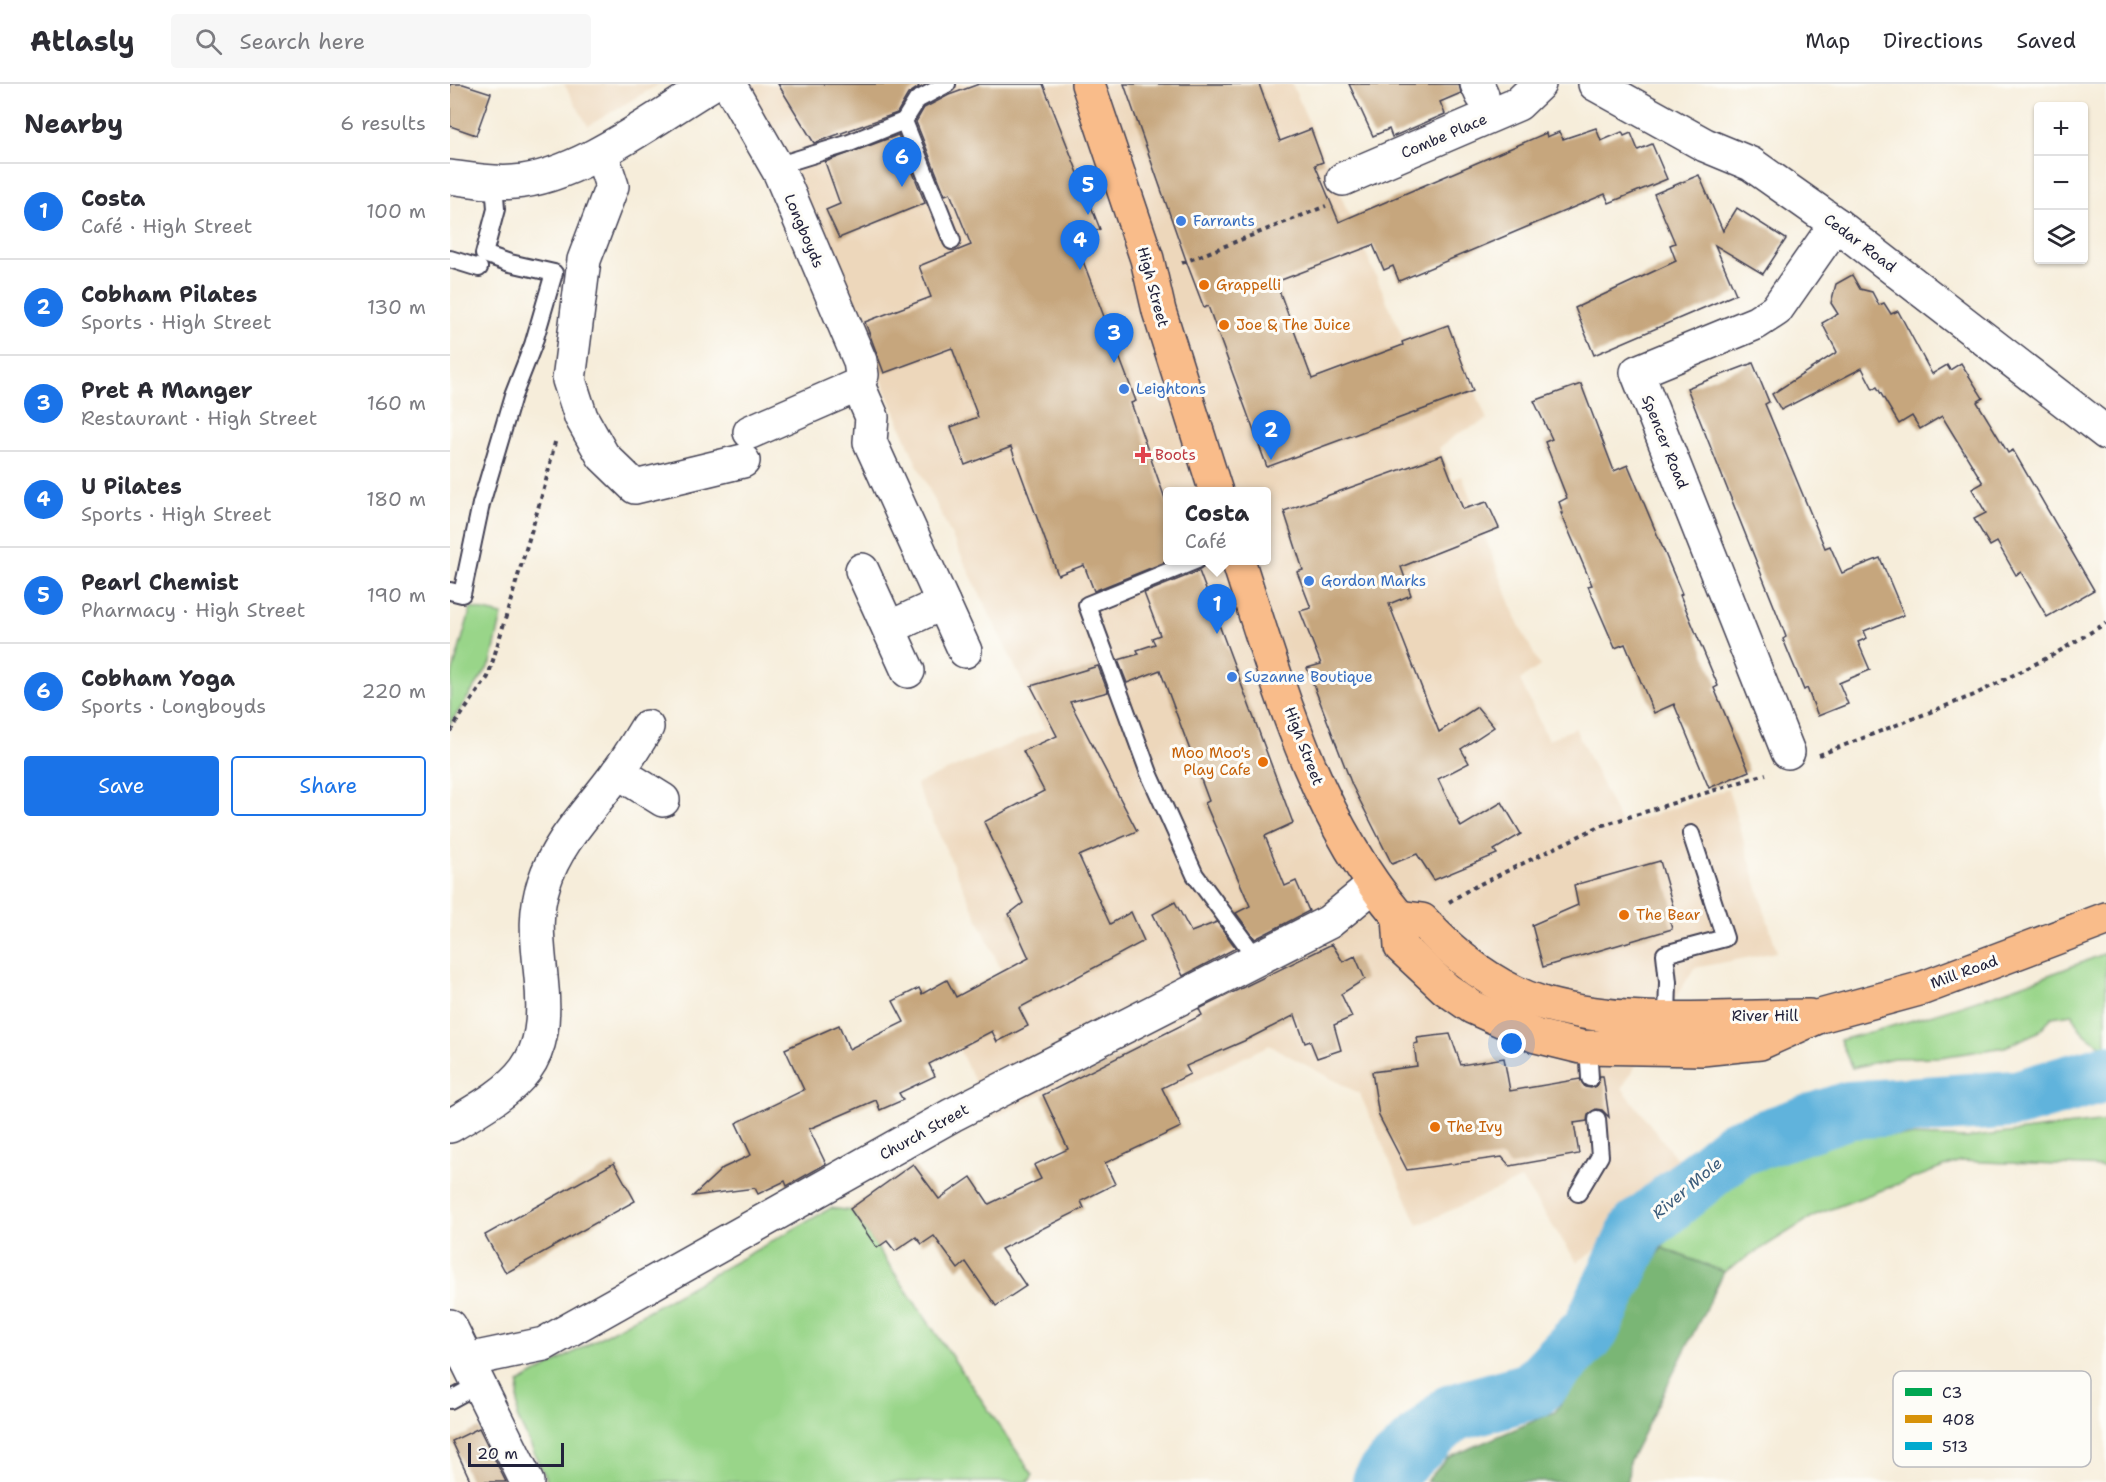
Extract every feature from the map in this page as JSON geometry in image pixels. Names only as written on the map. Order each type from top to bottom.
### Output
[{"type":"main road","name":"High Street","points":[[1088,84],[1150,274],[1159,311],[1214,487]]},
{"type":"main road","name":"High Street","points":[[1239,565],[1310,766],[1336,823],[1374,885],[1399,917]]},
{"type":"main road","name":"River Hill","points":[[1399,917],[1422,920],[1443,943],[1467,962],[1517,993],[1543,1003],[1580,1012],[1667,1017],[1820,1016],[1760,1043],[1589,1063],[1536,1036],[1504,1023],[1463,1001],[1438,982],[1401,947],[1399,917]]},
{"type":"main road","name":"Mill Road","points":[[1820,1016],[1923,988],[2106,919]]},
{"type":"street","points":[[450,177],[494,183],[517,182],[539,177],[601,153],[712,84]]},
{"type":"street","name":"Longboyds","points":[[729,84],[776,166],[860,361],[862,375],[858,385],[872,417],[870,442],[965,651]]},
{"type":"street","name":"Combe Place","points":[[1343,179],[1518,104],[1539,84]]},
{"type":"street","name":"Cedar Road","points":[[1595,84],[1705,145],[1751,164],[1836,224],[2106,433]]},
{"type":"street","points":[[601,153],[612,186],[584,260],[569,380],[581,417],[603,456],[635,487],[747,446],[858,385]]},
{"type":"street","name":"Spencer Road","points":[[1788,752],[1637,372],[1756,322],[1776,310],[1836,224]]},
{"type":"street","points":[[862,570],[908,671]]},
{"type":"street","points":[[889,628],[943,603]]},
{"type":"street","points":[[450,1126],[507,1090],[531,1064],[538,1050],[543,1013],[535,922],[542,889],[553,861],[565,841],[618,772],[647,727]]},
{"type":"street","points":[[618,772],[663,800]]},
{"type":"street","name":"Church Street","points":[[473,1372],[544,1344],[952,1115],[1329,922],[1374,885]]},
{"type":"street","points":[[450,1326],[527,1482]]},
{"type":"lane","points":[[776,166],[847,144],[904,121],[917,100],[946,84]]},
{"type":"lane","points":[[904,121],[952,241]]},
{"type":"lane","points":[[481,261],[496,209],[494,183]]},
{"type":"lane","points":[[450,259],[510,263],[554,273],[534,345],[513,396],[481,504],[462,594],[450,591]]},
{"type":"lane","points":[[1187,565],[1087,605],[1149,773],[1195,875],[1257,959]]},
{"type":"lane","points":[[1667,1017],[1668,982],[1665,954],[1725,938],[1690,834]]},
{"type":"lane","points":[[1578,1193],[1600,1156],[1596,1119]]},
{"type":"lane","points":[[450,1400],[473,1372]]},
{"type":"path","points":[[1150,274],[1344,199],[1343,179]]},
{"type":"path","points":[[450,731],[488,677],[545,485],[556,432]]},
{"type":"shaded area","points":[[564,84],[659,84],[588,126]]},
{"type":"shaded area","points":[[735,84],[1292,84],[1403,338],[1448,322],[1487,420],[1457,434],[1439,448],[1451,480],[1462,476],[1518,623],[1540,666],[1520,680],[1548,740],[1575,728],[1622,826],[1728,789],[1777,952],[1694,968],[1622,1088],[1687,1172],[1604,1245],[1577,1262],[1521,1179],[1418,1225],[1360,1094],[1269,1045],[1166,1095],[1140,1045],[993,1118],[936,1003],[1002,972],[916,784],[1045,729],[914,458],[799,181]]},
{"type":"green space","points":[[471,608],[502,615],[491,663],[450,724],[450,681]]},
{"type":"green space","points":[[2106,953],[2106,1048],[2085,1034],[2073,1014],[2052,1017],[2038,1032],[2005,1047],[1941,1057],[1893,1058],[1852,1068],[1840,1040],[1974,1001]]},
{"type":"green space","points":[[2106,1121],[2106,1167],[1960,1161],[1815,1215],[1724,1272],[1662,1248],[1691,1208],[1769,1162],[1850,1134],[1966,1138]]},
{"type":"green space","points":[[831,1208],[852,1211],[1033,1475],[1028,1482],[548,1482],[517,1417],[519,1383]]},
{"type":"green space","points":[[1662,1248],[1724,1272],[1629,1462],[1628,1482],[1426,1482],[1447,1458],[1555,1412]]},
{"type":"building","points":[[450,84],[463,84],[491,93],[476,135],[450,126]]},
{"type":"building","points":[[778,84],[917,84],[919,87],[908,94],[897,113],[814,143]]},
{"type":"building","points":[[979,84],[1043,84],[1100,229],[1075,240],[1136,401],[1131,403],[1163,493],[1163,563],[1094,591],[1084,565],[1058,575],[1011,447],[965,465],[951,427],[978,417],[952,348],[884,373],[865,322],[931,297],[919,266],[971,245],[950,193],[945,195],[916,122],[924,108],[949,95]]},
{"type":"building","points":[[1124,84],[1259,84],[1280,141],[1311,129],[1323,162],[1315,165],[1339,222],[1546,133],[1547,137],[1559,132],[1563,139],[1596,128],[1601,141],[1622,132],[1624,136],[1631,133],[1638,150],[1652,144],[1667,179],[1609,203],[1605,194],[1399,281],[1393,266],[1384,270],[1373,245],[1276,282],[1312,379],[1403,345],[1402,342],[1448,325],[1473,391],[1267,467],[1208,306],[1204,308],[1188,266]]},
{"type":"building","points":[[1349,84],[1459,84],[1461,93],[1440,102],[1445,114],[1392,137],[1389,129],[1373,136]]},
{"type":"building","points":[[898,135],[925,203],[839,238],[826,210],[840,204],[825,162]]},
{"type":"building","points":[[1699,175],[1723,231],[1737,208],[1786,239],[1763,274],[1715,245],[1736,294],[1594,355],[1575,308],[1676,261],[1670,245],[1675,243],[1654,194]]},
{"type":"building","points":[[1852,275],[1860,289],[1872,292],[1879,305],[1884,303],[1891,314],[1898,311],[1932,374],[1947,365],[1950,370],[1961,363],[1983,398],[1977,402],[2008,453],[2013,450],[2094,590],[2047,617],[2021,572],[2016,575],[1997,542],[1990,546],[1974,519],[1986,513],[1972,489],[1983,483],[1942,416],[1920,429],[1912,416],[1899,424],[1877,387],[1873,389],[1862,368],[1781,410],[1772,394],[1837,352],[1822,323],[1838,314],[1831,303],[1836,284]]},
{"type":"building","points":[[1753,363],[1769,402],[1765,404],[1825,548],[1830,546],[1842,573],[1880,558],[1904,615],[1864,631],[1867,638],[1858,642],[1870,670],[1839,683],[1848,704],[1818,716],[1807,688],[1804,690],[1783,639],[1786,637],[1782,626],[1687,388]]},
{"type":"building","points":[[1581,384],[1614,471],[1628,465],[1682,594],[1680,595],[1718,686],[1714,688],[1749,771],[1709,788],[1674,704],[1654,713],[1625,644],[1615,648],[1588,586],[1592,585],[1561,513],[1563,513],[1559,502],[1567,498],[1545,442],[1552,439],[1534,401]]},
{"type":"building","points":[[1442,455],[1463,509],[1487,502],[1499,528],[1401,567],[1411,595],[1389,604],[1439,732],[1477,707],[1494,727],[1461,749],[1469,763],[1438,779],[1461,827],[1502,802],[1521,834],[1494,850],[1497,854],[1434,880],[1417,854],[1392,864],[1352,785],[1307,668],[1321,664],[1300,611],[1311,608],[1297,572],[1303,570],[1284,511]]},
{"type":"building","points":[[1199,571],[1293,823],[1265,836],[1285,886],[1296,881],[1309,911],[1255,939],[1236,913],[1250,906],[1205,803],[1209,801],[1160,670],[1127,683],[1118,660],[1139,654],[1137,650],[1155,644],[1152,638],[1160,635],[1144,593]]},
{"type":"building","points":[[1098,666],[1108,692],[1070,702],[1137,831],[1079,856],[1110,924],[1131,912],[1144,941],[1019,1008],[1028,1026],[997,1042],[992,1031],[929,1064],[935,1076],[899,1093],[903,1100],[880,1110],[876,1100],[809,1129],[826,1164],[787,1186],[785,1181],[758,1194],[755,1188],[693,1196],[723,1168],[751,1155],[736,1123],[804,1090],[785,1049],[839,1025],[849,1049],[904,1022],[893,1001],[919,988],[922,994],[947,980],[956,997],[1029,958],[1009,914],[1023,903],[984,822],[1044,791],[1023,751],[1057,736],[1031,686]]},
{"type":"building","name":"The Bear","points":[[1660,861],[1675,913],[1668,915],[1672,929],[1543,967],[1532,925],[1578,905],[1574,885]]},
{"type":"building","points":[[1175,902],[1191,932],[1217,922],[1236,948],[1183,976],[1153,914]]},
{"type":"building","points":[[1332,944],[1343,962],[1355,956],[1365,979],[1341,994],[1352,1017],[1334,1025],[1341,1050],[1317,1058],[1310,1041],[1305,1043],[1295,1015],[1244,1041],[1186,1066],[1190,1074],[1162,1088],[1181,1127],[1105,1163],[1115,1184],[1081,1201],[1084,1208],[1001,1249],[1026,1286],[996,1306],[966,1262],[958,1269],[934,1236],[922,1244],[916,1237],[895,1251],[887,1241],[877,1248],[850,1209],[913,1164],[939,1199],[971,1177],[989,1204],[1041,1179],[1034,1165],[1068,1149],[1043,1095],[1202,1015],[1199,1009]]},
{"type":"building","points":[[1450,1034],[1461,1065],[1504,1058],[1510,1091],[1580,1079],[1585,1087],[1591,1088],[1596,1086],[1600,1076],[1603,1076],[1609,1117],[1602,1110],[1596,1109],[1588,1114],[1587,1121],[1574,1123],[1579,1154],[1510,1166],[1502,1157],[1407,1170],[1379,1116],[1372,1072],[1417,1066],[1414,1044],[1418,1043],[1417,1038]]},
{"type":"building","points":[[614,1163],[635,1201],[506,1273],[485,1235]]},
{"type":"building","points":[[479,1428],[506,1482],[471,1482],[452,1441]]},
{"type":"waterway","name":"River Mole","points":[[1381,1482],[1389,1471],[1452,1413],[1533,1390],[1591,1329],[1638,1229],[1736,1148],[1849,1110],[2017,1099],[2106,1073]]},
{"type":"place","name":"Cobham Yoga","points":[[902,187]]},
{"type":"place","name":"Pearl Chemist","points":[[1088,215]]},
{"type":"place","name":"Farrants","points":[[1181,221]]},
{"type":"place","name":"U Pilates","points":[[1080,270]]},
{"type":"place","name":"Grappelli","points":[[1204,285]]},
{"type":"place","name":"Joe & The Juice","points":[[1224,325]]},
{"type":"place","name":"Pret A Manger","points":[[1114,363]]},
{"type":"place","name":"Leightons","points":[[1124,389]]},
{"type":"place","name":"Boots","points":[[1143,455]]},
{"type":"place","name":"Cobham Pilates","points":[[1271,460]]},
{"type":"place","name":"Gordon Marks","points":[[1309,581]]},
{"type":"place","name":"Costa","points":[[1217,634]]},
{"type":"place","name":"Suzanne Boutique","points":[[1232,677]]},
{"type":"place","name":"Moo Moo's Play Cafe","points":[[1263,762]]},
{"type":"place","name":"The Bear","points":[[1624,915]]},
{"type":"place","name":"The Ivy","points":[[1435,1127]]}]
